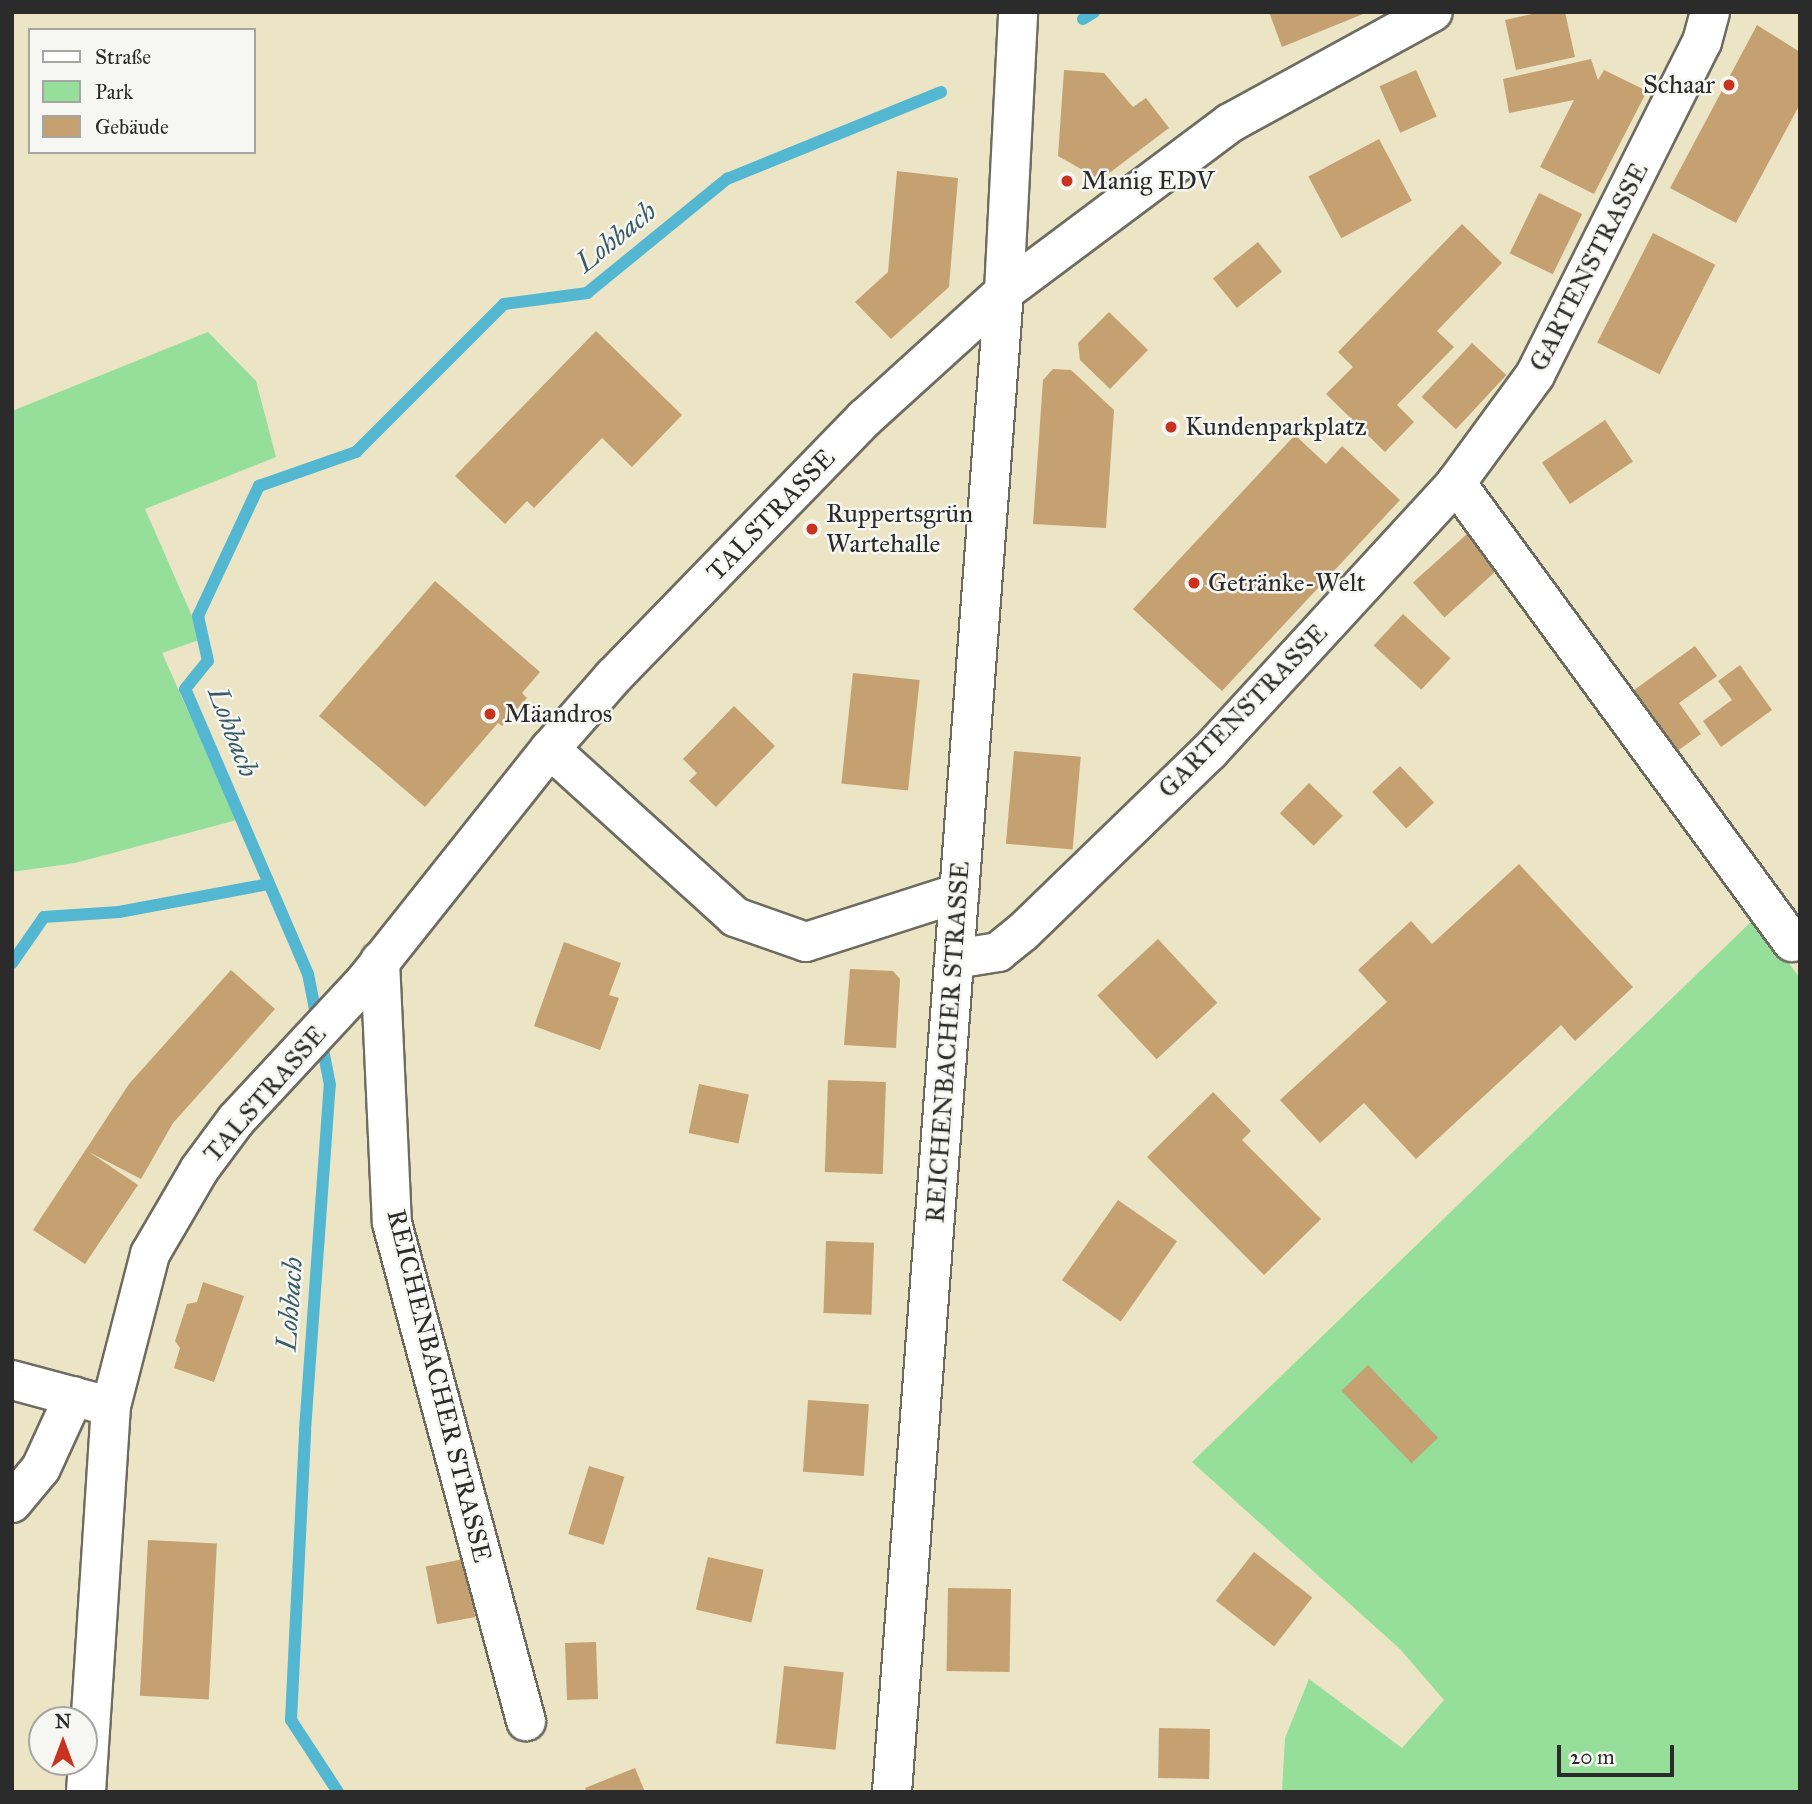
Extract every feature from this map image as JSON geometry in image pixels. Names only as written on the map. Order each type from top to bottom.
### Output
[{"type":"street","name":"REICHENBACHER STRASSE","points":[[892,1792],[1004,292],[1018,12]]},
{"type":"street","name":"TALSTRASSE","points":[[86,1792],[111,1406],[150,1254],[206,1160],[236,1120],[373,971],[550,749],[617,672],[865,418],[1004,292],[1230,123],[1433,12]]},
{"type":"street","name":"GARTENSTRASSE","points":[[955,959],[998,952],[1023,932],[1209,752],[1456,483],[1535,375],[1702,42],[1710,12]]},
{"type":"street","points":[[1456,483],[1792,942]]},
{"type":"street","points":[[550,749],[735,918],[806,942],[959,893]]},
{"type":"street","name":"REICHENBACHER STRASSE","points":[[373,971],[392,1223],[526,1721]]},
{"type":"street","points":[[12,1380],[111,1406]]},
{"type":"street","points":[[12,1503],[41,1468],[74,1396]]},
{"type":"green space","points":[[208,332],[256,381],[276,457],[145,509],[202,639],[162,653],[237,820],[75,863],[12,872],[12,411]]},
{"type":"green space","points":[[1755,918],[1800,978],[1800,1792],[1282,1792],[1285,1738],[1309,1679],[1402,1748],[1444,1700],[1400,1649],[1192,1462]]},
{"type":"building","points":[[1269,12],[1368,12],[1282,47]]},
{"type":"building","points":[[1541,12],[1565,12],[1575,57],[1516,70],[1505,20]]},
{"type":"building","points":[[1757,25],[1800,52],[1800,104],[1736,223],[1670,188]]},
{"type":"building","points":[[1591,59],[1598,80],[1604,70],[1647,91],[1594,194],[1540,167],[1574,100],[1509,113],[1503,79]]},
{"type":"building","points":[[1064,70],[1104,73],[1133,107],[1146,98],[1169,128],[1100,180],[1058,156]]},
{"type":"building","points":[[1416,70],[1437,117],[1400,133],[1379,86]]},
{"type":"building","points":[[1379,139],[1412,201],[1341,238],[1308,177]]},
{"type":"building","points":[[897,171],[958,178],[949,287],[891,339],[855,302],[888,272]]},
{"type":"building","points":[[1539,193],[1582,214],[1553,274],[1510,253]]},
{"type":"building","points":[[1462,224],[1502,263],[1437,331],[1454,347],[1397,405],[1414,422],[1385,452],[1326,394],[1353,367],[1338,352]]},
{"type":"building","points":[[1653,233],[1715,265],[1660,374],[1597,343]]},
{"type":"building","points":[[1258,242],[1282,272],[1237,308],[1213,279]]},
{"type":"building","points":[[1109,312],[1148,350],[1110,389],[1080,360],[1078,343]]},
{"type":"building","points":[[596,331],[682,415],[632,467],[602,438],[534,508],[527,501],[505,524],[455,476]]},
{"type":"building","points":[[1472,343],[1506,375],[1456,429],[1422,397]]},
{"type":"building","points":[[1053,369],[1071,370],[1114,410],[1106,528],[1033,524],[1043,380]]},
{"type":"building","points":[[1605,420],[1633,461],[1570,504],[1542,462]]},
{"type":"building","points":[[1295,435],[1326,464],[1342,446],[1400,500],[1222,691],[1133,609]]},
{"type":"building","points":[[1468,533],[1499,568],[1444,617],[1413,583]]},
{"type":"building","points":[[435,581],[540,672],[522,693],[527,698],[502,726],[498,723],[425,807],[319,716]]},
{"type":"building","points":[[1403,614],[1451,658],[1421,690],[1374,645]]},
{"type":"building","points":[[1695,646],[1717,676],[1679,703],[1701,734],[1666,759],[1623,698]]},
{"type":"building","points":[[1740,665],[1772,710],[1721,747],[1703,721],[1732,700],[1718,681]]},
{"type":"building","points":[[853,673],[920,680],[908,790],[841,783]]},
{"type":"building","points":[[734,706],[775,746],[716,807],[689,781],[697,773],[683,759]]},
{"type":"building","points":[[1014,751],[1081,757],[1073,849],[1006,844]]},
{"type":"building","points":[[1400,766],[1434,803],[1406,828],[1372,792]]},
{"type":"building","points":[[1309,783],[1343,816],[1314,846],[1280,813]]},
{"type":"building","points":[[1519,864],[1633,987],[1575,1041],[1561,1025],[1416,1159],[1364,1103],[1320,1143],[1280,1100],[1387,1002],[1358,970],[1411,921],[1432,944]]},
{"type":"building","points":[[1158,939],[1217,1003],[1157,1059],[1097,996]]},
{"type":"building","points":[[564,942],[621,963],[609,995],[619,998],[600,1050],[534,1026]]},
{"type":"building","points":[[850,969],[893,971],[900,979],[896,1048],[844,1045]]},
{"type":"building","points":[[231,970],[275,1009],[173,1123],[141,1179],[89,1152],[138,1185],[85,1264],[33,1230],[129,1084]]},
{"type":"building","points":[[828,1080],[886,1082],[883,1174],[825,1172]]},
{"type":"building","points":[[699,1084],[749,1095],[738,1144],[689,1133]]},
{"type":"building","points":[[1213,1092],[1251,1131],[1242,1140],[1321,1219],[1264,1275],[1147,1157]]},
{"type":"building","points":[[1118,1200],[1177,1241],[1121,1322],[1062,1280]]},
{"type":"building","points":[[826,1241],[874,1243],[871,1315],[823,1313]]},
{"type":"building","points":[[203,1282],[244,1296],[214,1382],[174,1368],[180,1348],[175,1341],[187,1304],[197,1302]]},
{"type":"building","points":[[1368,1365],[1438,1438],[1412,1463],[1341,1391]]},
{"type":"building","points":[[808,1400],[869,1404],[864,1476],[803,1472]]},
{"type":"building","points":[[589,1466],[624,1477],[604,1545],[568,1534]]},
{"type":"building","points":[[148,1540],[217,1544],[209,1699],[140,1696]]},
{"type":"building","points":[[1254,1552],[1312,1598],[1274,1646],[1216,1601]]},
{"type":"building","points":[[708,1557],[764,1570],[751,1622],[696,1610]]},
{"type":"building","points":[[464,1559],[475,1617],[437,1624],[426,1566]]},
{"type":"building","points":[[948,1588],[1011,1589],[1010,1672],[947,1671]]},
{"type":"building","points":[[596,1642],[598,1699],[567,1700],[565,1643]]},
{"type":"building","points":[[784,1666],[844,1672],[836,1750],[776,1744]]},
{"type":"building","points":[[1159,1728],[1210,1729],[1209,1779],[1158,1778]]},
{"type":"building","points":[[635,1768],[645,1792],[587,1792],[585,1788]]},
{"type":"waterway","name":"Lohbach","points":[[1083,19],[1094,12]]},
{"type":"waterway","name":"Lohbach","points":[[338,1792],[291,1720],[305,1430],[330,1085],[308,974],[185,689],[208,661],[198,616],[259,486],[356,452],[504,304],[587,293],[727,179],[941,92]]},
{"type":"waterway","points":[[12,963],[44,917],[119,912],[268,884]]},
{"type":"place","name":"Schaar","points":[[1729,85]]},
{"type":"place","name":"Manig EDV","points":[[1067,181]]},
{"type":"place","name":"Kundenparkplatz","points":[[1171,427]]},
{"type":"place","name":"Ruppertsgrün Wartehalle","points":[[812,529]]},
{"type":"place","name":"Getränke-Welt","points":[[1194,583]]},
{"type":"place","name":"Mäandros","points":[[490,714]]}]
